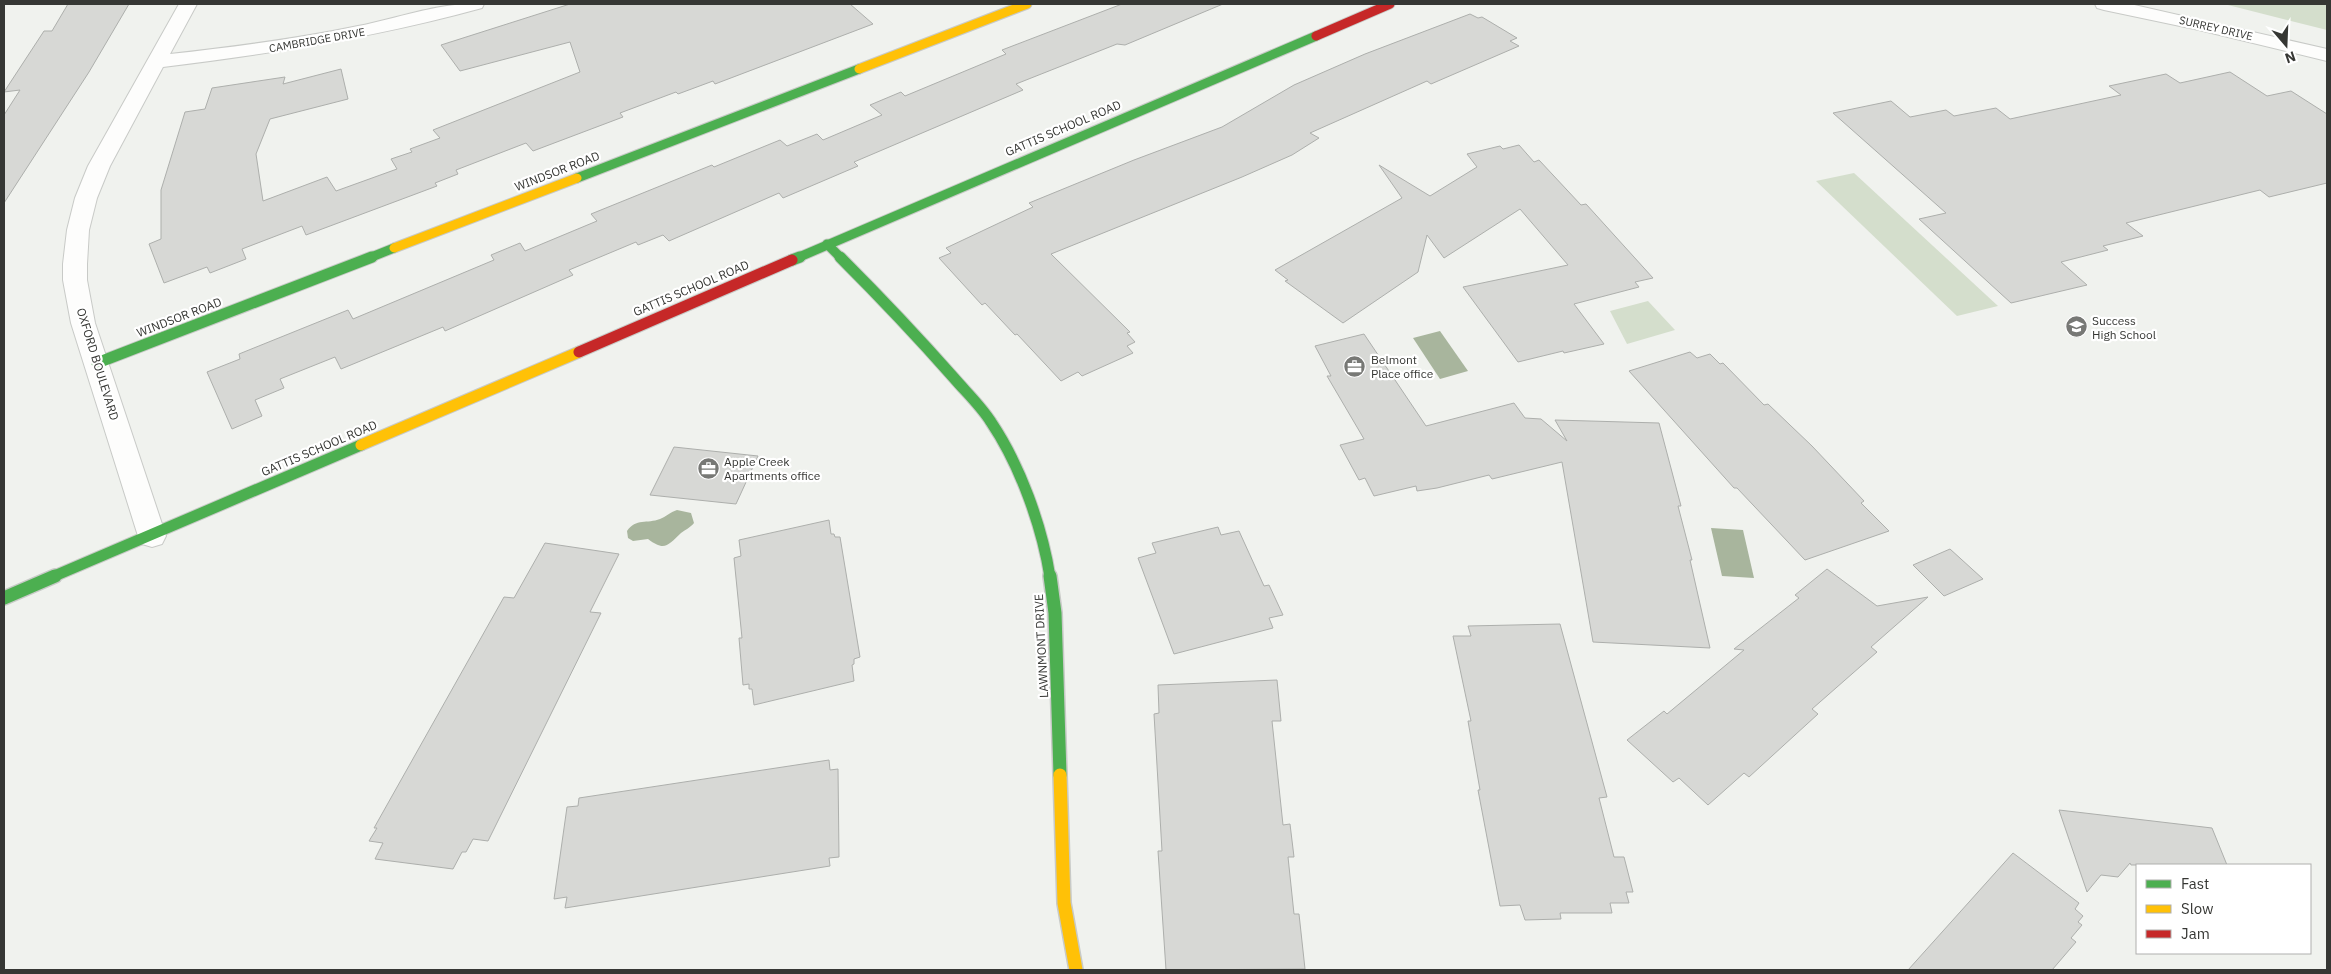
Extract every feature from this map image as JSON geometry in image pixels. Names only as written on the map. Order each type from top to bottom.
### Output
[{"type":"street","name":"OXFORD BOULEVARD","points":[[152,536],[83,323],[75,280],[78,230],[86,198],[99,166],[188,4]]},
{"type":"street","name":"CAMBRIDGE DRIVE","points":[[156,62],[346,36],[475,4]]},
{"type":"street","name":"WINDSOR ROAD","points":[[97,364],[1027,4]]},
{"type":"street","name":"GATTIS SCHOOL ROAD","points":[[4,598],[1390,4]]},
{"type":"street","name":"SURREY DRIVE","points":[[2104,4],[2199,24],[2327,55]]},
{"type":"street","name":"LAWNMONT DRIVE","points":[[827,244],[908,325],[991,421],[1013,463],[1032,508],[1047,559],[1055,613],[1064,903],[1076,970]]},
{"type":"shaded area","points":[[2224,4],[2327,4],[2327,30]]},
{"type":"shaded area","points":[[1854,173],[1998,306],[1957,316],[1816,181]]},
{"type":"shaded area","points":[[1648,301],[1675,330],[1627,344],[1610,311]]},
{"type":"shaded area","points":[[1440,331],[1468,371],[1440,379],[1413,338]]},
{"type":"shaded area","points":[[677,510],[691,513],[694,523],[669,544],[662,546],[648,539],[633,541],[628,538],[627,531],[634,524],[660,519]]},
{"type":"shaded area","points":[[1711,528],[1743,530],[1754,578],[1722,576]]},
{"type":"building","points":[[68,4],[129,4],[89,72],[4,203],[4,115],[20,90],[4,92],[44,31],[52,31]]},
{"type":"building","points":[[570,4],[850,4],[873,24],[715,84],[713,81],[678,94],[676,92],[620,113],[623,117],[533,151],[526,143],[456,170],[458,174],[435,183],[437,186],[306,235],[302,226],[242,249],[246,259],[210,273],[207,267],[164,283],[149,244],[161,239],[161,190],[185,112],[205,109],[212,88],[285,77],[283,84],[341,69],[348,99],[270,119],[256,154],[263,201],[327,177],[336,191],[397,169],[391,159],[412,152],[410,149],[440,138],[433,130],[580,72],[570,42],[460,71],[441,45]]},
{"type":"building","points":[[1122,4],[1223,4],[1125,45],[1117,44],[1016,84],[1023,90],[854,162],[858,166],[783,198],[779,193],[669,241],[663,235],[638,245],[636,242],[569,270],[573,275],[445,331],[443,327],[341,369],[335,357],[280,379],[284,388],[255,400],[262,416],[232,429],[207,372],[240,359],[239,354],[348,310],[353,319],[494,260],[491,255],[520,243],[525,251],[597,221],[591,214],[712,165],[714,167],[780,140],[787,146],[817,134],[823,140],[882,115],[870,105],[901,92],[905,96],[1006,54],[1002,50]]},
{"type":"building","points":[[1470,14],[1478,18],[1482,17],[1517,38],[1510,41],[1519,46],[1431,84],[1427,81],[1310,133],[1319,138],[1292,155],[1051,254],[1130,332],[1127,333],[1135,342],[1127,346],[1133,353],[1082,376],[1078,372],[1061,381],[985,303],[982,305],[939,258],[951,253],[946,248],[1033,207],[1029,203],[1134,160],[1222,127],[1294,85],[1365,54]]},
{"type":"building","points":[[2230,72],[2267,96],[2291,91],[2327,114],[2327,183],[2269,197],[2260,190],[2126,223],[2143,236],[2103,246],[2108,250],[2061,262],[2087,285],[2011,303],[1919,219],[1946,213],[1833,113],[1891,101],[1910,117],[1946,110],[1954,116],[1996,108],[2010,119],[2121,95],[2109,86],[2166,74],[2180,83]]},
{"type":"building","points":[[1519,145],[1534,162],[1539,160],[1581,205],[1586,204],[1653,278],[1635,282],[1639,287],[1574,304],[1604,344],[1564,353],[1563,351],[1518,362],[1463,287],[1568,265],[1520,209],[1444,258],[1427,235],[1418,272],[1343,323],[1285,281],[1288,280],[1275,270],[1402,198],[1379,165],[1430,196],[1477,167],[1467,154],[1500,146],[1503,149]]},
{"type":"building","points":[[1364,334],[1426,426],[1514,403],[1525,418],[1541,419],[1567,441],[1555,420],[1659,423],[1681,506],[1678,506],[1692,560],[1690,560],[1710,648],[1593,642],[1562,462],[1492,479],[1489,475],[1437,488],[1417,491],[1416,486],[1374,496],[1365,478],[1359,480],[1340,445],[1364,439],[1327,376],[1331,376],[1315,346]]},
{"type":"building","points":[[1690,352],[1697,358],[1710,354],[1720,364],[1723,363],[1764,405],[1768,404],[1812,446],[1864,501],[1861,503],[1889,531],[1805,560],[1737,488],[1734,488],[1629,371]]},
{"type":"building","name":"Apple Creek Apartments office","points":[[674,447],[758,456],[736,504],[650,495]]},
{"type":"building","points":[[829,520],[831,534],[834,534],[835,537],[840,537],[860,657],[854,659],[854,664],[852,665],[854,681],[754,705],[752,689],[749,689],[749,684],[743,685],[739,638],[742,638],[734,558],[741,556],[739,540]]},
{"type":"building","points":[[1218,527],[1221,535],[1239,531],[1264,586],[1269,585],[1283,615],[1269,618],[1273,628],[1174,654],[1138,558],[1156,553],[1152,543]]},
{"type":"building","points":[[545,543],[619,554],[590,612],[601,613],[488,841],[473,839],[466,852],[462,852],[453,869],[375,859],[383,843],[369,841],[377,828],[374,828],[504,597],[514,598]]},
{"type":"building","points":[[1950,549],[1983,579],[1944,596],[1913,565]]},
{"type":"building","points":[[1827,569],[1877,606],[1928,597],[1871,647],[1877,652],[1812,709],[1818,714],[1749,777],[1744,773],[1708,805],[1679,778],[1673,782],[1627,740],[1664,711],[1667,714],[1744,650],[1734,649],[1799,598],[1795,595]]},
{"type":"building","points":[[1560,624],[1607,797],[1599,798],[1614,857],[1624,857],[1633,892],[1626,892],[1629,903],[1610,903],[1612,913],[1560,913],[1561,919],[1525,920],[1520,905],[1500,906],[1478,790],[1480,790],[1468,721],[1471,721],[1453,636],[1471,636],[1468,626]]},
{"type":"building","points":[[1277,680],[1281,721],[1272,721],[1283,825],[1290,824],[1294,857],[1288,857],[1294,914],[1299,914],[1305,969],[1166,970],[1158,851],[1162,851],[1154,714],[1159,713],[1158,685]]},
{"type":"building","points":[[829,760],[830,770],[838,769],[839,857],[829,858],[830,866],[565,908],[567,897],[554,899],[567,807],[578,806],[579,798]]},
{"type":"building","points":[[2059,810],[2212,828],[2227,864],[2131,865],[2130,863],[2118,877],[2101,875],[2087,892]]},
{"type":"building","points":[[2013,853],[2079,903],[2075,909],[2083,916],[2078,922],[2082,925],[2071,938],[2076,942],[2052,970],[1908,970]]},
{"type":"traffic: fast","points":[[792,260],[1316,36]]},
{"type":"traffic: fast","points":[[577,178],[859,69]]},
{"type":"traffic: fast","points":[[827,244],[908,325],[991,421],[1013,463],[1032,508],[1047,559],[1055,613],[1060,775]]},
{"type":"traffic: fast","points":[[97,363],[394,248]]},
{"type":"traffic: fast","points":[[4,598],[361,445]]},
{"type":"traffic: slow","points":[[859,69],[1027,4]]},
{"type":"traffic: slow","points":[[394,248],[577,178]]},
{"type":"traffic: slow","points":[[361,445],[579,352]]},
{"type":"traffic: slow","points":[[1060,775],[1064,903],[1076,970]]},
{"type":"traffic: jam","points":[[1316,36],[1390,4]]},
{"type":"traffic: jam","points":[[579,352],[792,260]]},
{"type":"place","name":"Success High School","points":[[2076,327]]},
{"type":"place","name":"Belmont Place office","points":[[1355,366]]},
{"type":"place","name":"Apple Creek Apartments office","points":[[708,468]]}]
